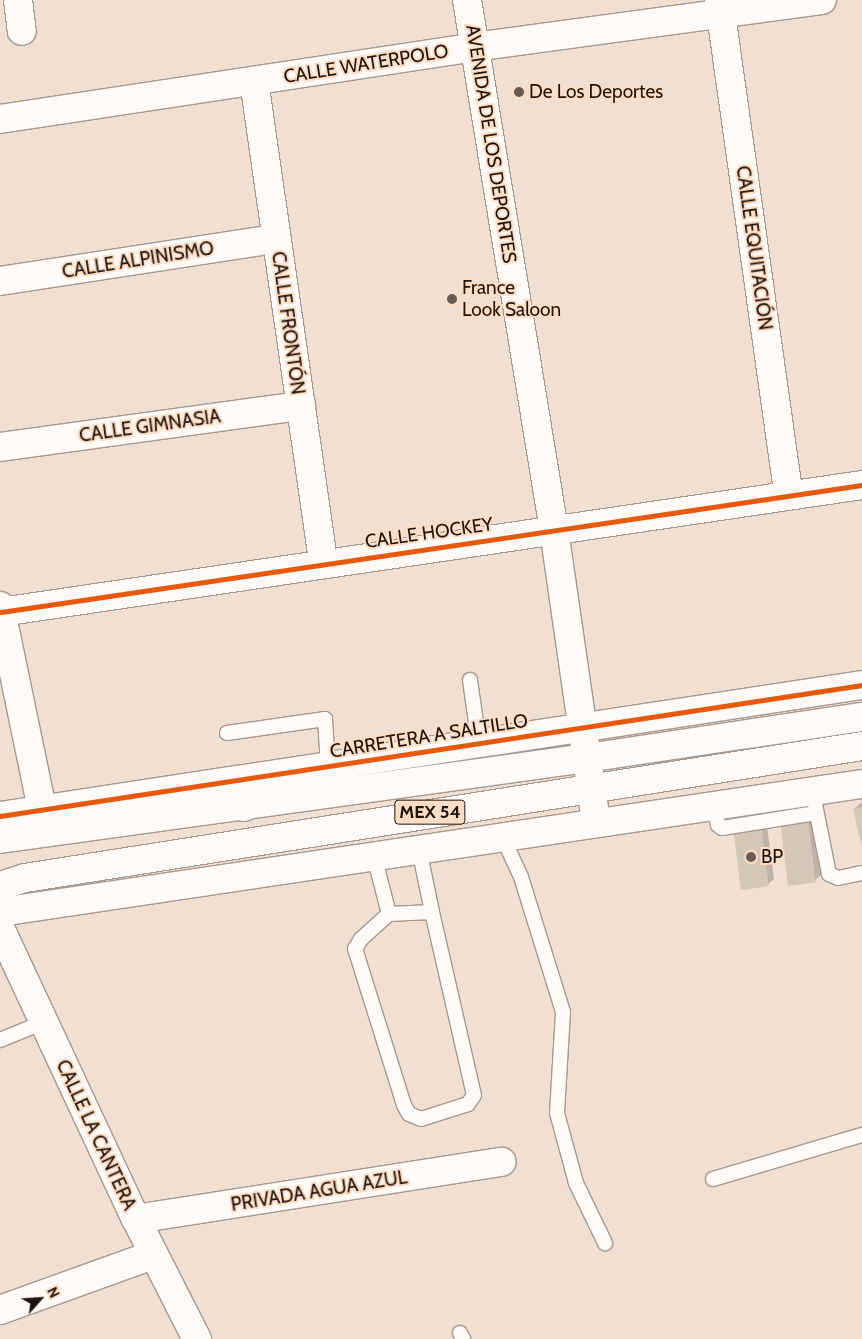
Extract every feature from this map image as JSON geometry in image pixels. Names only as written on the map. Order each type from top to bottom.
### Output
[{"type":"street","points":[[18,0],[22,31]]},
{"type":"street","name":"AVENIDA DE LOS DEPORTES","points":[[467,0],[554,530],[596,822]]},
{"type":"street","name":"CALLE WATERPOLO","points":[[0,119],[254,82],[720,7],[822,0]]},
{"type":"street","name":"CALLE EQUITACIÓN","points":[[720,7],[789,495]]},
{"type":"street","name":"CALLE FRONTÓN","points":[[254,82],[324,564]]},
{"type":"street","name":"CALLE ALPINISMO","points":[[0,281],[276,239]]},
{"type":"street","name":"CALLE GIMNASIA","points":[[0,447],[300,406]]},
{"type":"street","name":"CALLE HOCKEY","points":[[1,609],[324,564],[862,485]]},
{"type":"street","points":[[1,609],[42,809]]},
{"type":"street","name":"CARRETERA A SALTILLO","points":[[0,816],[328,768],[862,685]]},
{"type":"street","name":"MEX 54","points":[[0,839],[587,758],[862,716]]},
{"type":"street","name":"MEX 54","points":[[0,886],[25,878],[591,786],[862,746]]},
{"type":"street","points":[[244,806],[267,777]]},
{"type":"street","points":[[0,912],[714,805],[815,802],[862,784]]},
{"type":"street","name":"CALLE LA CANTERA","points":[[0,928],[136,1219],[197,1339]]},
{"type":"street","name":"PRIVADA AGUA AZUL","points":[[136,1219],[502,1162]]},
{"type":"street","points":[[0,1310],[153,1254]]},
{"type":"lane","points":[[470,680],[479,744]]},
{"type":"lane","points":[[227,733],[325,719],[328,768]]},
{"type":"lane","points":[[815,802],[829,874],[838,878],[862,873]]},
{"type":"lane","points":[[502,836],[521,877],[563,1012],[557,1113],[576,1183],[605,1243]]},
{"type":"lane","points":[[419,849],[474,1095],[468,1104],[421,1119],[409,1114],[404,1105],[355,955],[361,939],[389,914],[432,912]]},
{"type":"lane","points":[[374,856],[389,914]]},
{"type":"lane","points":[[0,1040],[44,1022]]},
{"type":"lane","points":[[713,1179],[862,1135]]},
{"type":"building","points":[[862,807],[862,844],[861,844],[853,809]]},
{"type":"building","name":"BP","points":[[808,820],[816,883],[788,886],[780,823]]},
{"type":"building","name":"BP","points":[[761,824],[769,887],[741,890],[733,827]]},
{"type":"cycle path","points":[[1,612],[862,485]]},
{"type":"cycle path","points":[[0,816],[862,685]]},
{"type":"place","name":"De Los Deportes","points":[[519,92]]},
{"type":"place","name":"France Look Saloon","points":[[452,299]]},
{"type":"place","name":"BP","points":[[751,857]]}]
